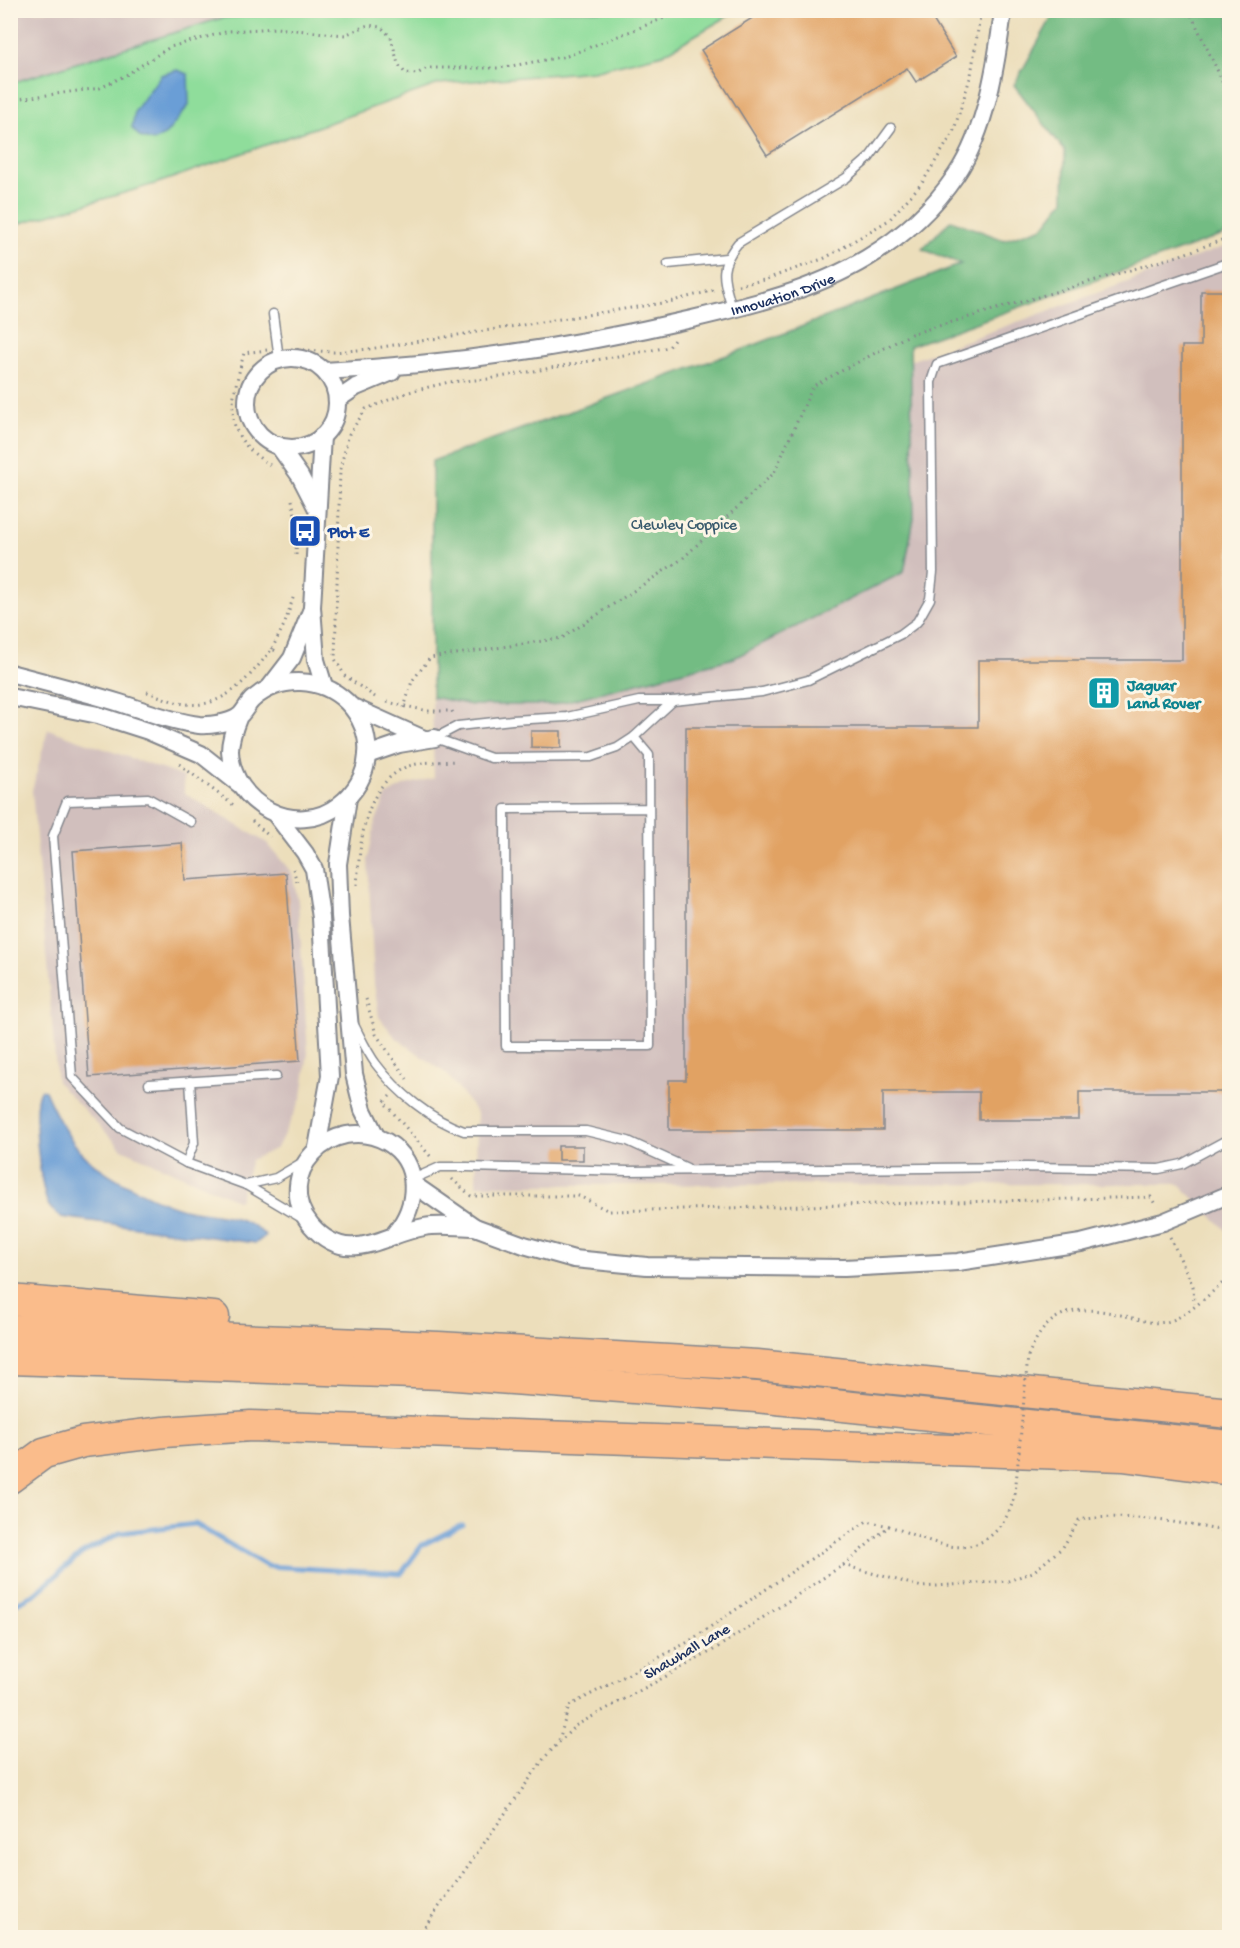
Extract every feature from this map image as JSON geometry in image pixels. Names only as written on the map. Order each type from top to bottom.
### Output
[{"type":"highway","points":[[10,1300],[274,1323],[440,1347]]},
{"type":"highway","points":[[10,1330],[440,1347],[757,1365],[1230,1413]]},
{"type":"highway","points":[[10,1359],[453,1375],[756,1397],[1230,1446]]},
{"type":"highway","points":[[10,1478],[44,1453],[83,1442],[165,1432],[251,1426],[516,1433],[1123,1456],[1230,1470]]},
{"type":"street","name":"Innovation Drive","points":[[324,371],[403,367],[603,338],[732,309],[784,294],[830,277],[867,258],[922,217],[957,175],[987,101],[1003,10]]},
{"type":"street","points":[[317,508],[300,476],[278,445],[255,428],[249,416],[247,402],[256,375],[278,354],[311,362],[324,371],[335,389],[337,400],[336,413],[322,436],[312,607],[316,660],[324,686]]},
{"type":"street","name":"Innovation Drive","points":[[337,400],[356,387],[403,367]]},
{"type":"street","points":[[278,445],[301,447],[322,436]]},
{"type":"street","points":[[239,784],[230,751],[232,733],[239,716],[252,700],[269,688],[292,658],[312,607]]},
{"type":"street","points":[[10,673],[196,725],[210,725],[239,716]]},
{"type":"street","points":[[269,688],[296,682],[324,686],[400,736],[429,738]]},
{"type":"street","points":[[10,697],[98,715],[148,730],[201,754],[239,784],[261,808],[276,815],[291,818],[322,815],[348,798]]},
{"type":"street","points":[[353,707],[362,722],[367,738],[368,755],[364,771],[348,798],[338,864],[354,1074],[363,1110],[376,1136]]},
{"type":"street","points":[[368,755],[400,736]]},
{"type":"street","points":[[276,815],[305,853],[314,869],[321,918],[330,1076],[313,1154],[301,1175],[299,1192],[302,1209],[309,1223],[320,1235],[334,1243],[350,1247],[366,1246],[381,1242],[394,1233],[410,1211],[413,1181],[406,1161],[393,1146],[376,1136],[345,1134],[330,1139],[313,1154]]},
{"type":"street","points":[[413,1181],[475,1227],[524,1245],[574,1259],[647,1266],[844,1268],[958,1262],[1081,1243],[1163,1222],[1230,1194]]},
{"type":"street","points":[[394,1233],[428,1226],[475,1227]]},
{"type":"lane","points":[[732,309],[724,272],[726,258],[738,243],[846,178],[869,158],[891,128]]},
{"type":"lane","points":[[668,264],[726,258]]},
{"type":"lane","points":[[429,738],[458,726],[567,717],[639,701],[674,701],[762,692],[808,680],[901,634],[917,622],[930,599],[933,572],[931,381],[937,364],[1230,262]]},
{"type":"lane","points":[[273,314],[278,354]]},
{"type":"lane","points":[[429,738],[491,758],[591,757],[617,748],[634,737],[674,701]]},
{"type":"lane","points":[[634,737],[649,755],[650,1046],[506,1046],[505,809],[649,808]]},
{"type":"lane","points":[[191,822],[148,798],[67,801],[53,836],[72,1077],[120,1128],[186,1162],[246,1185],[309,1223]]},
{"type":"lane","points":[[349,1014],[375,1064],[398,1088],[450,1126],[464,1131],[586,1131],[628,1141],[690,1170]]},
{"type":"lane","points":[[149,1084],[276,1076]]},
{"type":"lane","points":[[186,1162],[194,1143],[190,1081]]},
{"type":"lane","points":[[413,1181],[440,1167],[690,1170],[1159,1169],[1182,1164],[1230,1138]]},
{"type":"lane","points":[[246,1185],[276,1178],[313,1154]]},
{"type":"path","points":[[10,100],[100,88],[126,75],[170,47],[229,31],[276,28],[345,35],[368,25],[381,27],[391,36],[398,64],[405,73],[417,74],[427,68],[500,68],[567,56],[685,10]]},
{"type":"path","points":[[274,468],[242,443],[232,407],[244,353],[278,354],[369,349],[669,302],[764,280],[825,258],[889,220],[922,183],[953,133],[970,75],[981,10]]},
{"type":"path","points":[[1189,10],[1221,78],[1230,105]]},
{"type":"path","points":[[407,767],[400,736],[404,707],[412,681],[430,658],[562,638],[682,559],[774,473],[813,386],[911,334],[1178,256],[1230,237]]},
{"type":"path","points":[[458,726],[452,711],[404,707],[383,701],[359,688],[345,676],[335,659],[340,469],[348,434],[366,409],[409,392],[449,382],[489,379],[669,347],[677,337]]},
{"type":"path","points":[[292,497],[297,524],[296,560]]},
{"type":"path","points":[[143,692],[187,704],[224,698],[247,678],[272,649],[285,623],[295,590]]},
{"type":"path","points":[[272,649],[292,658]]},
{"type":"path","points":[[316,660],[335,659]]},
{"type":"path","points":[[357,896],[365,825],[378,792],[390,777],[407,767],[491,758]]},
{"type":"path","points":[[178,763],[238,809]]},
{"type":"path","points":[[246,816],[277,845]]},
{"type":"path","points":[[290,860],[300,888]]},
{"type":"path","points":[[363,1110],[384,1102],[408,1078],[376,1034],[365,995]]},
{"type":"path","points":[[384,1102],[440,1167],[471,1196],[579,1196],[609,1211],[1151,1197],[1193,1286],[1194,1304]]},
{"type":"path","points":[[558,1744],[569,1706],[688,1642],[867,1521],[951,1547],[971,1545],[990,1538],[1002,1527],[1012,1508],[1028,1356],[1035,1338],[1045,1324],[1072,1311],[1119,1314],[1153,1323],[1183,1316],[1194,1304],[1230,1276]]},
{"type":"path","points":[[843,1565],[922,1587],[1008,1581],[1033,1572],[1063,1547],[1079,1520],[1105,1516],[1175,1522],[1230,1532]]},
{"type":"path","name":"Shawhall Lane","points":[[421,1938],[424,1928],[545,1757],[575,1726],[712,1652],[843,1565],[889,1526]]},
{"type":"shaded area","points":[[11,11],[313,11],[222,18],[76,72],[11,84]]},
{"type":"shaded area","points":[[1229,245],[1229,1233],[1179,1184],[476,1185],[477,1113],[447,1074],[395,1037],[379,1017],[374,984],[368,860],[375,823],[387,795],[405,785],[434,778],[432,697],[472,705],[552,705],[734,658],[904,572],[914,518],[910,361]]},
{"type":"shaded area","points":[[48,729],[184,777],[184,793],[267,843],[292,873],[298,901],[308,1053],[302,1097],[277,1148],[251,1160],[239,1201],[122,1149],[57,1082],[32,790]]},
{"type":"green space","points":[[313,10],[737,11],[663,54],[593,71],[439,84],[158,183],[11,226],[11,83],[222,18]]},
{"type":"green space","name":"Clewley Coppice","points":[[1056,10],[1229,11],[1229,233],[910,346],[914,518],[904,572],[734,658],[552,705],[472,705],[432,697],[432,461],[747,348],[961,264],[922,249],[951,220],[1004,240],[1043,227],[1064,200],[1065,151],[1014,85]]},
{"type":"water","points":[[177,70],[188,74],[189,105],[166,134],[153,141],[140,137],[132,128],[135,111],[161,75]]},
{"type":"water","points":[[41,1089],[45,1091],[71,1140],[83,1154],[104,1171],[132,1188],[163,1202],[188,1210],[240,1219],[258,1229],[265,1236],[256,1243],[61,1217],[49,1206],[42,1181],[36,1126],[36,1110]]},
{"type":"building","points":[[765,10],[927,10],[956,57],[916,82],[907,68],[767,155],[701,50]]},
{"type":"building","name":"Jaguar Land Rover","points":[[1201,291],[1230,291],[1230,1092],[1079,1092],[1079,1120],[979,1120],[979,1092],[883,1092],[883,1130],[669,1130],[669,1080],[686,1080],[686,727],[978,727],[978,660],[1182,660],[1182,346],[1201,346]]},
{"type":"building","points":[[531,731],[561,731],[561,748],[531,747]]},
{"type":"building","points":[[182,843],[185,880],[286,873],[300,1061],[89,1077],[73,851]]},
{"type":"building","points":[[558,1146],[583,1146],[583,1160],[558,1160]]},
{"type":"waterway","points":[[10,1606],[35,1594],[81,1554],[120,1533],[195,1524],[267,1566],[401,1574],[422,1545],[462,1525]]},
{"type":"place","name":"Plot E","points":[[305,531]]},
{"type":"place","name":"Jaguar Land Rover","points":[[1104,693]]}]
